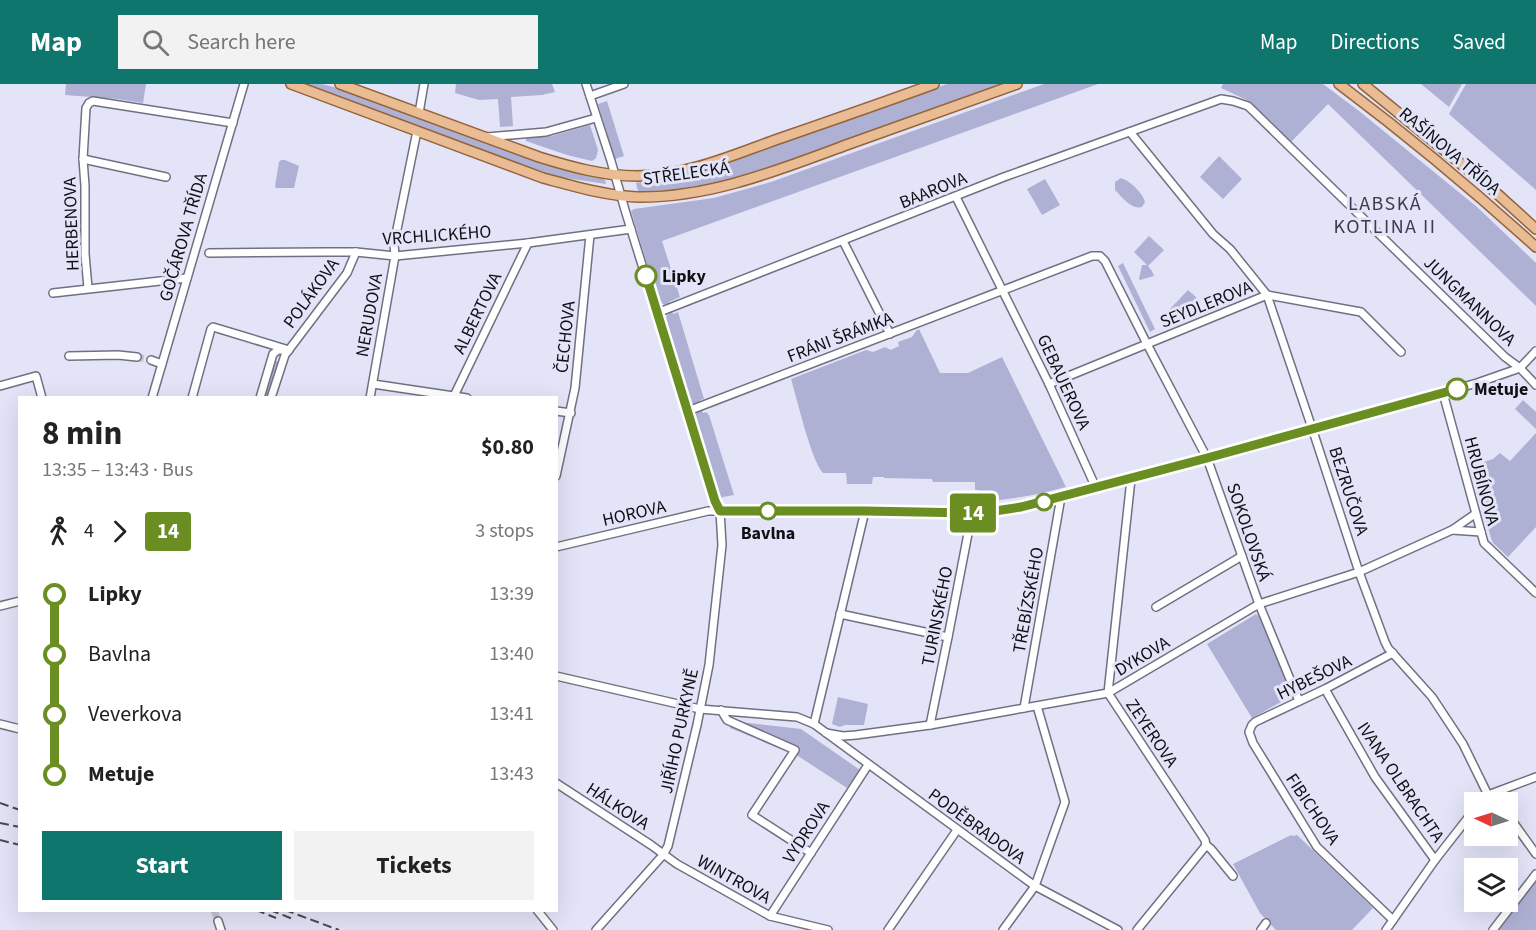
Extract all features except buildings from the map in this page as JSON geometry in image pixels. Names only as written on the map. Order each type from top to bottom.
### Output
[{"type":"main road","name":"STŘELECKÁ","points":[[291,84],[543,178],[621,195],[664,196],[722,187],[750,179],[1017,84]]},
{"type":"main road","name":"STŘELECKÁ","points":[[340,84],[567,166],[638,176],[676,172],[715,162],[933,84]]},
{"type":"main road","name":"RAŠÍNOVA TŘÍDA","points":[[1339,84],[1444,167],[1536,248]]},
{"type":"main road","name":"RAŠÍNOVA TŘÍDA","points":[[1363,84],[1493,190],[1536,229]]},
{"type":"street","name":"GOČÁROVA TŘÍDA","points":[[153,396],[244,84]]},
{"type":"street","points":[[419,113],[424,84]]},
{"type":"street","name":"JIŘÍHO PURKYNĚ","points":[[586,84],[720,511],[722,545],[709,665],[668,846],[663,855],[596,930]]},
{"type":"street","points":[[590,96],[609,87],[624,84]]},
{"type":"street","name":"BAAROVA","points":[[657,313],[1004,177],[1221,99]]},
{"type":"street","name":"JUNGMANNOVA","points":[[1221,99],[1248,106],[1536,385]]},
{"type":"street","name":"HERBENOVA","points":[[88,288],[83,159],[88,103],[93,101],[233,123]]},
{"type":"street","name":"STŘELECKÁ","points":[[483,137],[546,132],[597,118]]},
{"type":"street","name":"NERUDOVA","points":[[370,396],[395,256],[394,244],[417,131]]},
{"type":"street","name":"BEZRUČOVA","points":[[1130,132],[1267,296],[1359,572],[1385,642],[1432,697],[1463,744],[1487,792]]},
{"type":"street","name":"HERBENOVA","points":[[83,159],[166,177]]},
{"type":"street","name":"GEBAUEROVA","points":[[956,197],[1049,384],[1096,488]]},
{"type":"street","name":"VRCHLICKÉHO","points":[[209,253],[356,252],[395,256],[528,243],[631,229]]},
{"type":"street","name":"ČECHOVA","points":[[558,468],[575,388],[590,235]]},
{"type":"street","points":[[843,241],[890,334]]},
{"type":"street","name":"ALBERTOVA","points":[[453,396],[528,243]]},
{"type":"street","name":"POLÁKOVA","points":[[289,350],[347,273],[356,252]]},
{"type":"street","points":[[1003,290],[1092,256],[1100,256],[1105,261],[1147,344]]},
{"type":"street","points":[[53,293],[187,278]]},
{"type":"street","name":"FRÁNI ŠRÁMKA","points":[[688,411],[1003,290]]},
{"type":"street","name":"SEYDLEROVA","points":[[1049,384],[1267,296],[1361,312],[1401,352]]},
{"type":"street","points":[[193,396],[213,327],[289,350]]},
{"type":"street","name":"SOKOLOVSKÁ","points":[[1147,344],[1207,458],[1259,604],[1299,701]]},
{"type":"street","points":[[261,396],[273,354],[278,350],[289,350]]},
{"type":"street","points":[[272,396],[283,359],[289,350]]},
{"type":"street","points":[[1520,368],[1536,351]]},
{"type":"street","points":[[69,356],[137,357]]},
{"type":"street","points":[[151,360],[162,364]]},
{"type":"street","name":"HOROVA","points":[[558,547],[708,511],[972,513],[1021,507],[1443,393],[1520,368]]},
{"type":"street","points":[[0,386],[36,376],[41,396]]},
{"type":"street","points":[[373,384],[453,396]]},
{"type":"street","name":"HRUBÍNOVA","points":[[1443,393],[1484,543],[1536,593]]},
{"type":"street","points":[[558,411],[571,413]]},
{"type":"street","name":"ZEYEROVA","points":[[1131,478],[1108,693],[1206,844],[1233,876]]},
{"type":"street","name":"TŘEBÍZSKÉHO","points":[[1024,708],[1061,497]]},
{"type":"street","points":[[558,676],[700,709],[797,717],[814,724],[865,511]]},
{"type":"street","name":"TURINSKÉHO","points":[[930,725],[972,513]]},
{"type":"street","name":"DYKOVA","points":[[826,733],[843,736],[856,735],[930,725],[1108,693],[1259,604],[1359,572],[1452,530],[1475,513]]},
{"type":"street","name":"DYKOVA","points":[[1452,530],[1481,532]]},
{"type":"street","points":[[1156,607],[1242,556]]},
{"type":"street","points":[[0,606],[18,602]]},
{"type":"street","points":[[840,614],[948,637]]},
{"type":"street","name":"HYBEŠOVA","points":[[1250,729],[1255,722],[1393,653]]},
{"type":"street","name":"IVANA OLBRACHTA","points":[[1325,689],[1375,777],[1435,860]]},
{"type":"street","points":[[1003,930],[1035,886],[1065,802],[1037,706]]},
{"type":"street","points":[[721,710],[727,720],[795,750],[752,815],[810,852]]},
{"type":"street","points":[[0,724],[18,728]]},
{"type":"street","name":"PODĚBRADOVA","points":[[814,724],[1035,886],[1118,930]]},
{"type":"street","name":"FIBICHOVA","points":[[1250,729],[1249,735],[1252,743],[1317,847],[1393,920]]},
{"type":"street","name":"VYDROVA","points":[[770,916],[868,765]]},
{"type":"street","points":[[1496,792],[1536,777]]},
{"type":"street","name":"HÁLKOVA","points":[[558,784],[663,855]]},
{"type":"street","points":[[1386,930],[1464,823]]},
{"type":"street","points":[[1518,828],[1536,854]]},
{"type":"street","points":[[888,930],[957,830]]},
{"type":"street","points":[[1137,930],[1206,844]]},
{"type":"street","name":"WINTROVA","points":[[663,855],[770,916],[828,930]]},
{"type":"street","points":[[1493,930],[1536,874]]},
{"type":"street","points":[[539,912],[553,930]]},
{"type":"street","points":[[218,921],[221,930]]},
{"type":"street","points":[[1262,930],[1266,923]]},
{"type":"shaded area","points":[[66,84],[146,84],[143,103],[65,95]]},
{"type":"shaded area","points":[[302,84],[322,84],[341,89],[596,176],[605,180],[606,184],[545,175]]},
{"type":"shaded area","points":[[456,84],[552,84],[555,92],[511,97],[513,126],[500,127],[498,99],[479,100],[455,93]]},
{"type":"shaded area","points":[[947,84],[1003,84],[789,161],[740,176],[690,187],[638,191],[636,183],[698,172]]},
{"type":"shaded area","points":[[1044,84],[1098,84],[662,241],[680,297],[669,302],[670,305],[658,300],[631,211],[634,209],[714,198],[771,182]]},
{"type":"shaded area","points":[[1223,84],[1323,84],[1477,207],[1536,263],[1536,306],[1328,104],[1291,142],[1249,101],[1221,88]]},
{"type":"shaded area","points":[[1421,84],[1462,84],[1449,107]]},
{"type":"shaded area","points":[[1466,84],[1536,84],[1536,190],[1449,114]]},
{"type":"shaded area","points":[[607,101],[624,156],[615,159],[598,104]]},
{"type":"shaded area","points":[[590,125],[598,150],[596,158],[592,161],[526,141],[526,138],[552,136]]},
{"type":"shaded area","points":[[1219,156],[1242,179],[1223,199],[1200,177]]},
{"type":"shaded area","points":[[281,160],[299,166],[294,188],[276,188],[275,186]]},
{"type":"shaded area","points":[[1121,178],[1142,195],[1145,202],[1142,207],[1130,205],[1115,190],[1115,182]]},
{"type":"shaded area","points":[[1045,179],[1060,205],[1042,215],[1027,189]]},
{"type":"shaded area","points":[[1149,236],[1164,250],[1148,266],[1154,276],[1140,280],[1142,265],[1147,265],[1134,252]]},
{"type":"shaded area","points":[[1123,263],[1155,329],[1150,332],[1118,266]]},
{"type":"shaded area","points":[[1188,290],[1196,297],[1199,304],[1189,318],[1187,316],[1178,323],[1167,312]]},
{"type":"shaded area","points":[[672,311],[673,314],[678,312],[704,399],[700,400],[700,404],[693,404],[688,400],[665,323],[667,315]]},
{"type":"shaded area","points":[[919,329],[940,373],[968,373],[1002,357],[1066,487],[982,502],[979,499],[979,490],[975,490],[975,482],[933,482],[932,479],[873,477],[872,484],[847,484],[846,473],[823,473],[809,443],[791,379],[866,350],[873,352],[885,347],[891,350],[899,346],[898,342],[912,337]]},
{"type":"shaded area","points":[[273,361],[277,361],[279,363],[268,396],[262,396]]},
{"type":"shaded area","points":[[1523,400],[1536,412],[1536,429],[1515,409]]},
{"type":"shaded area","points":[[702,410],[703,413],[706,412],[709,415],[734,495],[718,498],[694,420],[696,412]]},
{"type":"shaded area","points":[[1536,433],[1536,527],[1508,557],[1493,543],[1470,466],[1493,459],[1500,453],[1510,461]]},
{"type":"shaded area","points":[[1256,614],[1261,618],[1292,696],[1252,718],[1207,644]]},
{"type":"shaded area","points":[[838,697],[868,704],[864,725],[840,727],[832,724]]},
{"type":"shaded area","points":[[732,721],[801,729],[860,770],[847,788],[798,756],[730,728]]},
{"type":"shaded area","points":[[1291,835],[1297,835],[1373,908],[1352,930],[1276,930],[1260,913],[1233,864]]},
{"type":"shaded area","points":[[1536,881],[1536,930],[1499,930],[1513,912],[1518,912],[1518,905]]},
{"type":"tunnel","points":[[137,357],[151,360]]},
{"type":"tunnel","points":[[215,912],[218,921]]},
{"type":"railway","points":[[0,803],[18,809]]},
{"type":"railway","points":[[0,823],[18,827]]},
{"type":"railway","points":[[0,840],[18,844]]},
{"type":"railway","points":[[261,912],[276,918]]},
{"type":"railway","points":[[275,912],[293,919]]},
{"type":"railway","points":[[290,912],[339,930]]},
{"type":"bus line","name":"14","points":[[646,276],[720,511],[972,513],[1021,507],[1457,389]]},
{"type":"place","name":"Lipky","points":[[646,276]]},
{"type":"place","name":"Metuje","points":[[1457,389]]},
{"type":"place","name":"Bavlna","points":[[768,511]]},
{"type":"district","name":"LABSKÁ KOTLINA II","points":[[1385,214]]}]
